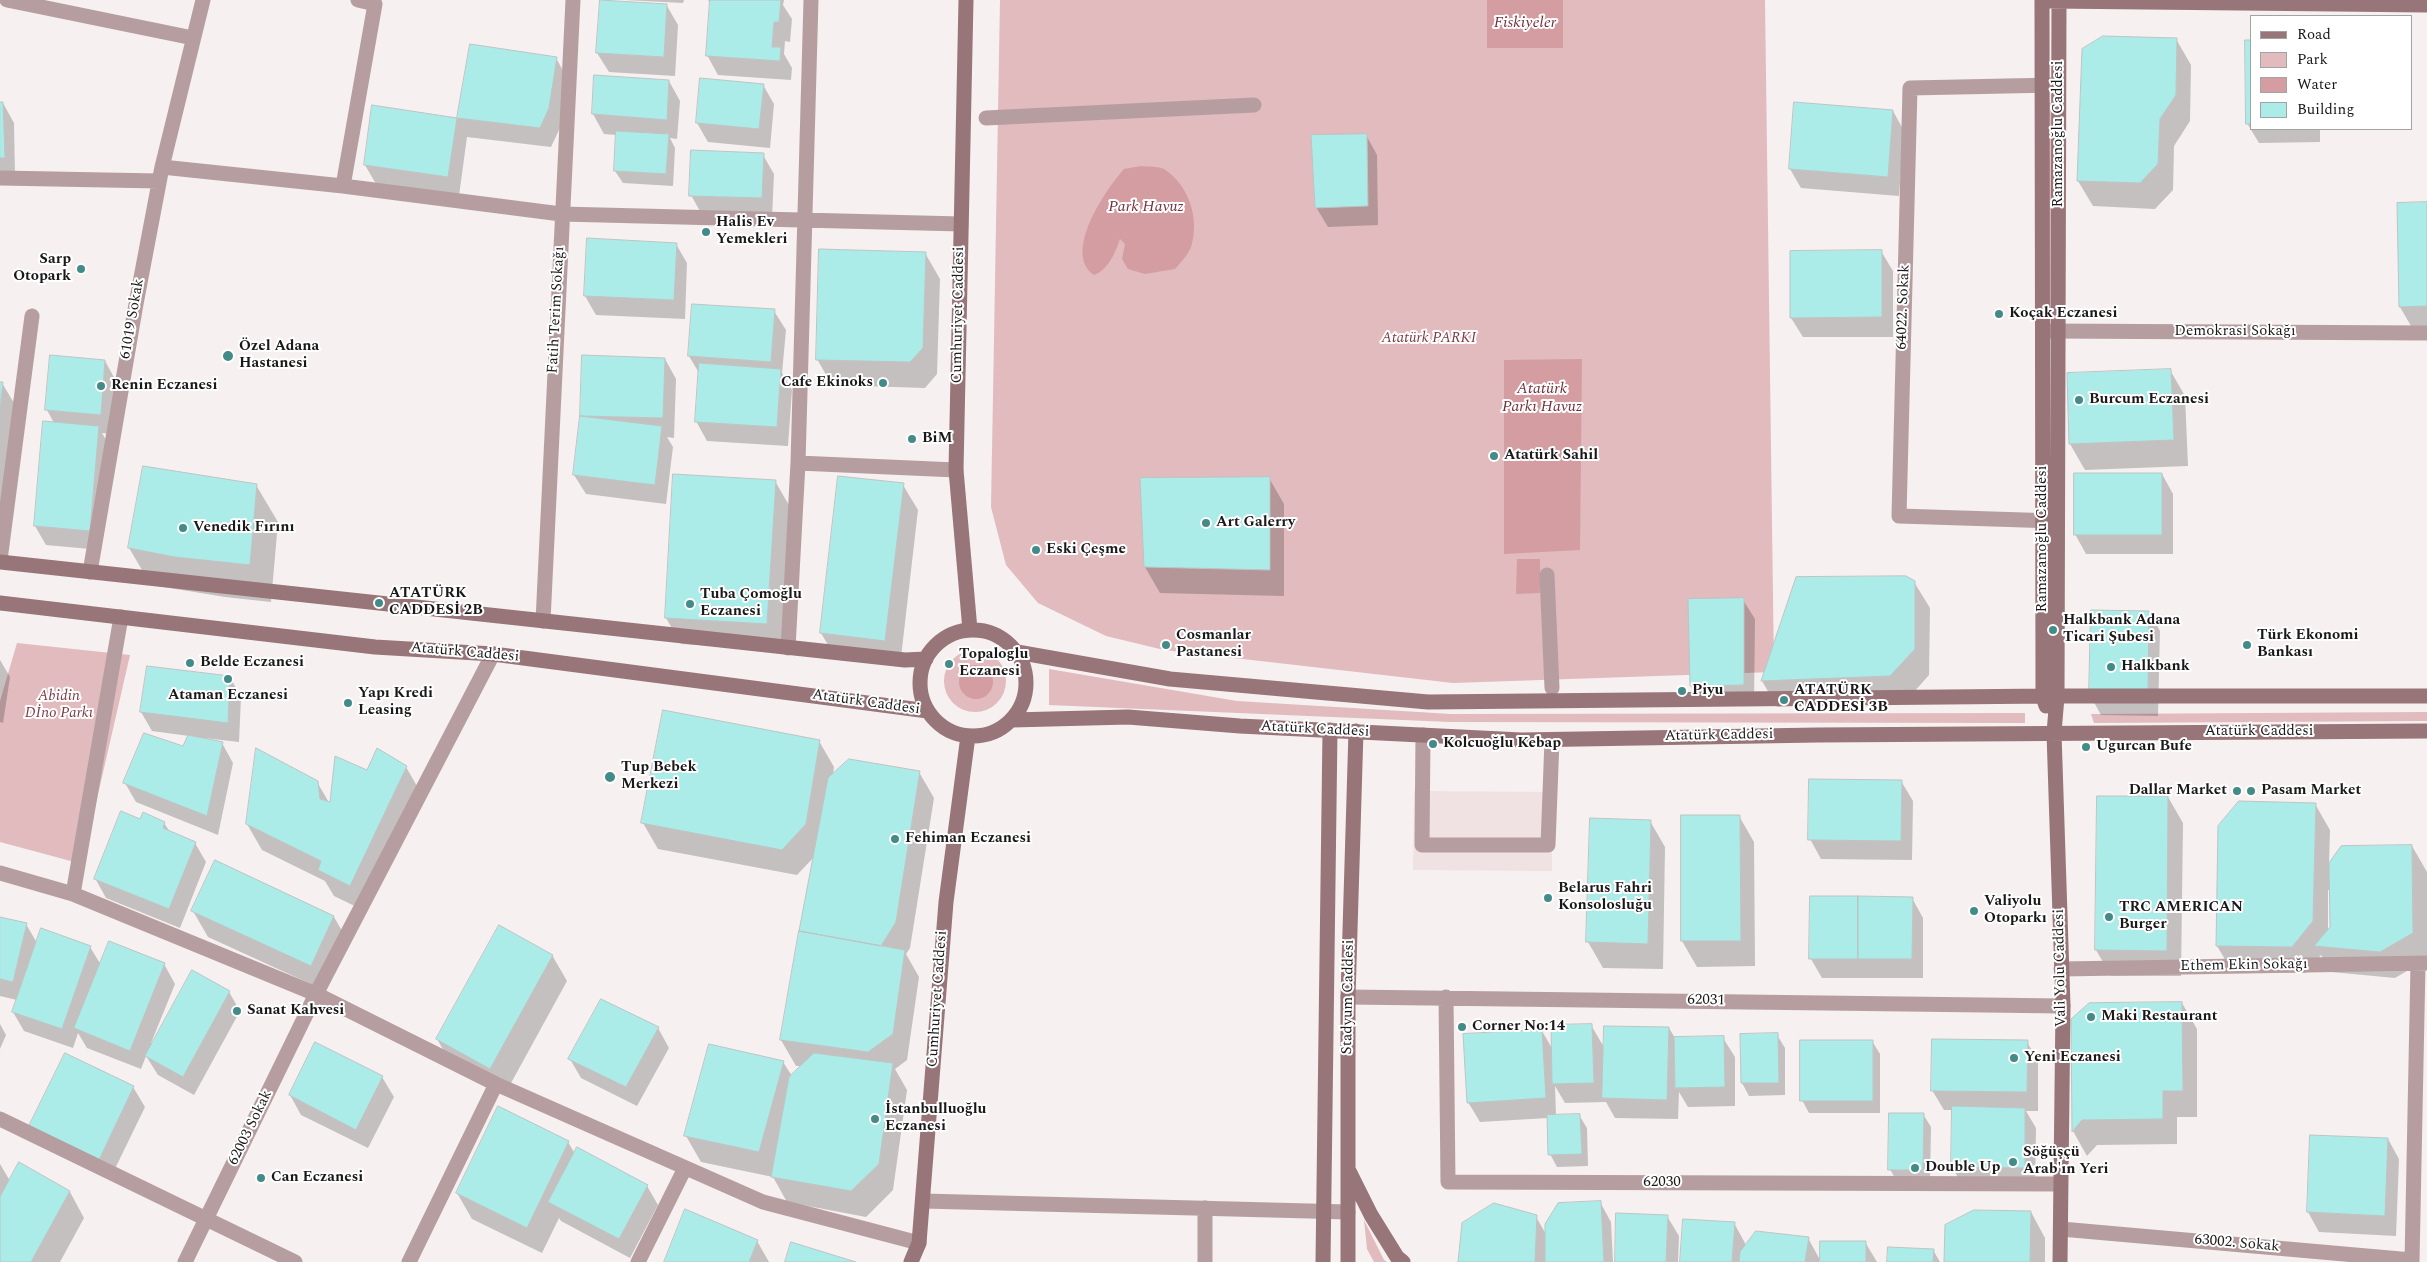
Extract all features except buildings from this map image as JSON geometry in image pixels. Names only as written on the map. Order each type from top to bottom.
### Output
[{"type":"main road","name":"Cumhuriyet Caddesi","points":[[966,0],[956,470],[970,630]]},
{"type":"main road","points":[[2042,0],[2427,5]]},
{"type":"main road","name":"Ramazanoğlu Caddesi","points":[[2042,0],[2042,332],[2050,521]]},
{"type":"main road","name":"Ramazanoğlu Caddesi","points":[[2054,733],[2050,697],[2050,521],[2058,331],[2059,0]]},
{"type":"main road","points":[[0,561],[788,648],[905,660],[926,659]]},
{"type":"main road","name":"Atatürk Caddesi","points":[[0,603],[376,646],[493,654],[928,711]]},
{"type":"main road","points":[[970,630],[988,631],[1004,639],[1017,652],[1025,668],[1027,686],[1022,704],[1012,720],[1000,730],[984,735],[968,736],[952,732],[938,724],[922,699],[920,685],[921,672],[926,659],[937,644],[952,634],[970,630]]},
{"type":"main road","points":[[1017,652],[1170,679],[1428,702],[2427,696]]},
{"type":"main road","name":"Atatürk Caddesi","points":[[1012,720],[1128,717],[1240,726],[1552,740],[2054,733],[2427,731]]},
{"type":"main road","points":[[1323,1262],[1330,730]]},
{"type":"main road","name":"Stadyum Caddesi","points":[[1348,1262],[1348,997],[1356,731]]},
{"type":"main road","name":"Vali Yolu Caddesi","points":[[2054,733],[2063,1006],[2060,1262]]},
{"type":"main road","name":"Cumhuriyet Caddesi","points":[[911,1262],[919,1244],[946,902],[968,736]]},
{"type":"main road","points":[[1348,1169],[1371,1215],[1397,1257],[1403,1262]]},
{"type":"street","points":[[7,0],[193,38]]},
{"type":"street","name":"61019 Sokak","points":[[90,572],[160,174],[203,0]]},
{"type":"street","points":[[343,186],[375,4],[358,0]]},
{"type":"street","name":"Fatih Terim Sokağı","points":[[543,621],[561,214],[573,0]]},
{"type":"street","points":[[788,648],[798,463],[803,219],[811,0]]},
{"type":"street","name":"64022. Sokak","points":[[2050,521],[1899,516],[1910,88],[2059,85]]},
{"type":"street","points":[[986,118],[1254,105]]},
{"type":"street","points":[[0,178],[160,174],[343,186],[561,214],[961,224]]},
{"type":"street","points":[[0,561],[32,316]]},
{"type":"street","name":"Demokrasi Sokağı","points":[[2042,332],[2427,333]]},
{"type":"street","points":[[798,463],[956,470]]},
{"type":"street","points":[[1547,574],[1552,688]]},
{"type":"street","points":[[73,894],[121,617]]},
{"type":"street","name":"62003 Sokak","points":[[185,1262],[316,994],[493,654]]},
{"type":"street","points":[[1424,735],[1422,845],[1548,845],[1552,740]]},
{"type":"street","points":[[0,873],[73,894],[316,994],[496,1084],[763,1202],[919,1244]]},
{"type":"street","points":[[2412,1261],[2420,1204],[2423,964]]},
{"type":"street","name":"Ethem Ekin Sokağı","points":[[2062,969],[2423,964]]},
{"type":"street","name":"62031","points":[[1348,997],[2063,1006]]},
{"type":"street","name":"62030","points":[[1446,997],[1448,1182],[2060,1184]]},
{"type":"street","points":[[408,1262],[496,1084]]},
{"type":"street","points":[[0,1119],[295,1262]]},
{"type":"street","points":[[638,1262],[685,1168]]},
{"type":"street","points":[[923,1201],[1348,1212]]},
{"type":"street","points":[[1205,1262],[1206,1208]]},
{"type":"street","name":"63002. Sokak","points":[[2061,1229],[2412,1261]]},
{"type":"shaded area","points":[[1414,791],[1552,792],[1552,871],[1413,870]]},
{"type":"green space","name":"Atatürk PARKI","points":[[1000,0],[1765,0],[1774,672],[1453,683],[1164,650],[1106,636],[1038,603],[1006,565],[991,507]]},
{"type":"green space","points":[[2048,102],[2051,103],[2051,313],[2048,313]]},
{"type":"green space","name":"Abidin Dİno Parkı","points":[[17,643],[130,655],[82,864],[0,842],[0,701]]},
{"type":"green space","points":[[969,650],[981,650],[997,659],[1004,669],[1006,681],[1004,693],[997,703],[981,712],[969,712],[958,707],[949,698],[944,687],[944,675],[949,664],[958,655]]},
{"type":"green space","points":[[1049,669],[1237,701],[1451,714],[2025,713],[2025,723],[1450,722],[1049,705]]},
{"type":"green space","points":[[2427,712],[2427,721],[2094,723],[2091,714]]},
{"type":"green space","points":[[1364,1220],[1384,1260],[1387,1262],[1374,1262],[1367,1249]]},
{"type":"water","name":"Fiskiyeler","points":[[1487,0],[1563,0],[1563,48],[1487,48]]},
{"type":"water","name":"Park Havuz","points":[[1141,166],[1164,169],[1173,176],[1186,193],[1193,214],[1194,225],[1191,247],[1175,269],[1145,274],[1128,269],[1122,259],[1125,244],[1120,239],[1107,265],[1103,270],[1094,275],[1085,265],[1083,252],[1090,221],[1107,191],[1124,169]]},
{"type":"water","name":"Atatürk Parkı Havuz","points":[[1582,359],[1580,550],[1504,554],[1504,360]]},
{"type":"water","points":[[1517,559],[1540,559],[1540,593],[1516,594]]},
{"type":"water","points":[[976,665],[983,666],[988,670],[992,675],[992,689],[988,694],[983,698],[976,699],[969,698],[964,694],[960,689],[959,682],[960,675],[964,670],[969,666]]},
{"type":"place","name":"Halis Ev Yemekleri","points":[[706,232]]},
{"type":"place","name":"Sarp Otopark","points":[[81,269]]},
{"type":"place","name":"Koçak Eczanesi","points":[[1999,314]]},
{"type":"place","name":"Özel Adana Hastanesi","points":[[228,356]]},
{"type":"place","name":"Cafe Ekinoks","points":[[883,383]]},
{"type":"place","name":"Renin Eczanesi","points":[[101,386]]},
{"type":"place","name":"Burcum Eczanesi","points":[[2079,400]]},
{"type":"place","name":"BiM","points":[[912,439]]},
{"type":"place","name":"Atatürk Sahil","points":[[1494,456]]},
{"type":"place","name":"Art Galerry","points":[[1206,523]]},
{"type":"place","name":"Venedik Fırını","points":[[183,528]]},
{"type":"place","name":"Eski Çeşme","points":[[1036,550]]},
{"type":"place","name":"ATATÜRK CADDESİ 2B","points":[[379,603]]},
{"type":"place","name":"Tuba Çomoğlu Eczanesi","points":[[690,604]]},
{"type":"place","name":"Halkbank Adana Ticari Şubesi","points":[[2053,630]]},
{"type":"place","name":"Cosmanlar Pastanesi","points":[[1166,645]]},
{"type":"place","name":"Türk Ekonomi Bankası","points":[[2247,645]]},
{"type":"place","name":"Belde Eczanesi","points":[[190,663]]},
{"type":"place","name":"Topaloglu Eczanesi","points":[[949,664]]},
{"type":"place","name":"Halkbank","points":[[2111,667]]},
{"type":"place","name":"Ataman Eczanesi","points":[[228,679]]},
{"type":"place","name":"Piyu","points":[[1682,691]]},
{"type":"place","name":"ATATÜRK CADDESİ 3B","points":[[1784,700]]},
{"type":"place","name":"Yapı Kredi Leasing","points":[[348,703]]},
{"type":"place","name":"Kolcuoğlu Kebap","points":[[1433,744]]},
{"type":"place","name":"Ugurcan Bufe","points":[[2086,747]]},
{"type":"place","name":"Tup Bebek Merkezi","points":[[610,777]]},
{"type":"place","name":"Dallar Market","points":[[2237,791]]},
{"type":"place","name":"Pasam Market","points":[[2251,791]]},
{"type":"place","name":"Fehiman Eczanesi","points":[[895,839]]},
{"type":"place","name":"Belarus Fahri Konsolosluğu","points":[[1548,898]]},
{"type":"place","name":"Valiyolu Otoparkı","points":[[1974,911]]},
{"type":"place","name":"TRC AMERICAN Burger","points":[[2109,917]]},
{"type":"place","name":"Sanat Kahvesi","points":[[237,1011]]},
{"type":"place","name":"Maki Restaurant","points":[[2091,1017]]},
{"type":"place","name":"Corner No:14","points":[[1462,1027]]},
{"type":"place","name":"Yeni Eczanesi","points":[[2014,1058]]},
{"type":"place","name":"İstanbulluoğlu Eczanesi","points":[[875,1119]]},
{"type":"place","name":"Söğüşçü Arab'ın Yeri","points":[[2013,1162]]},
{"type":"place","name":"Double Up","points":[[1915,1168]]},
{"type":"place","name":"Can Eczanesi","points":[[261,1178]]}]
